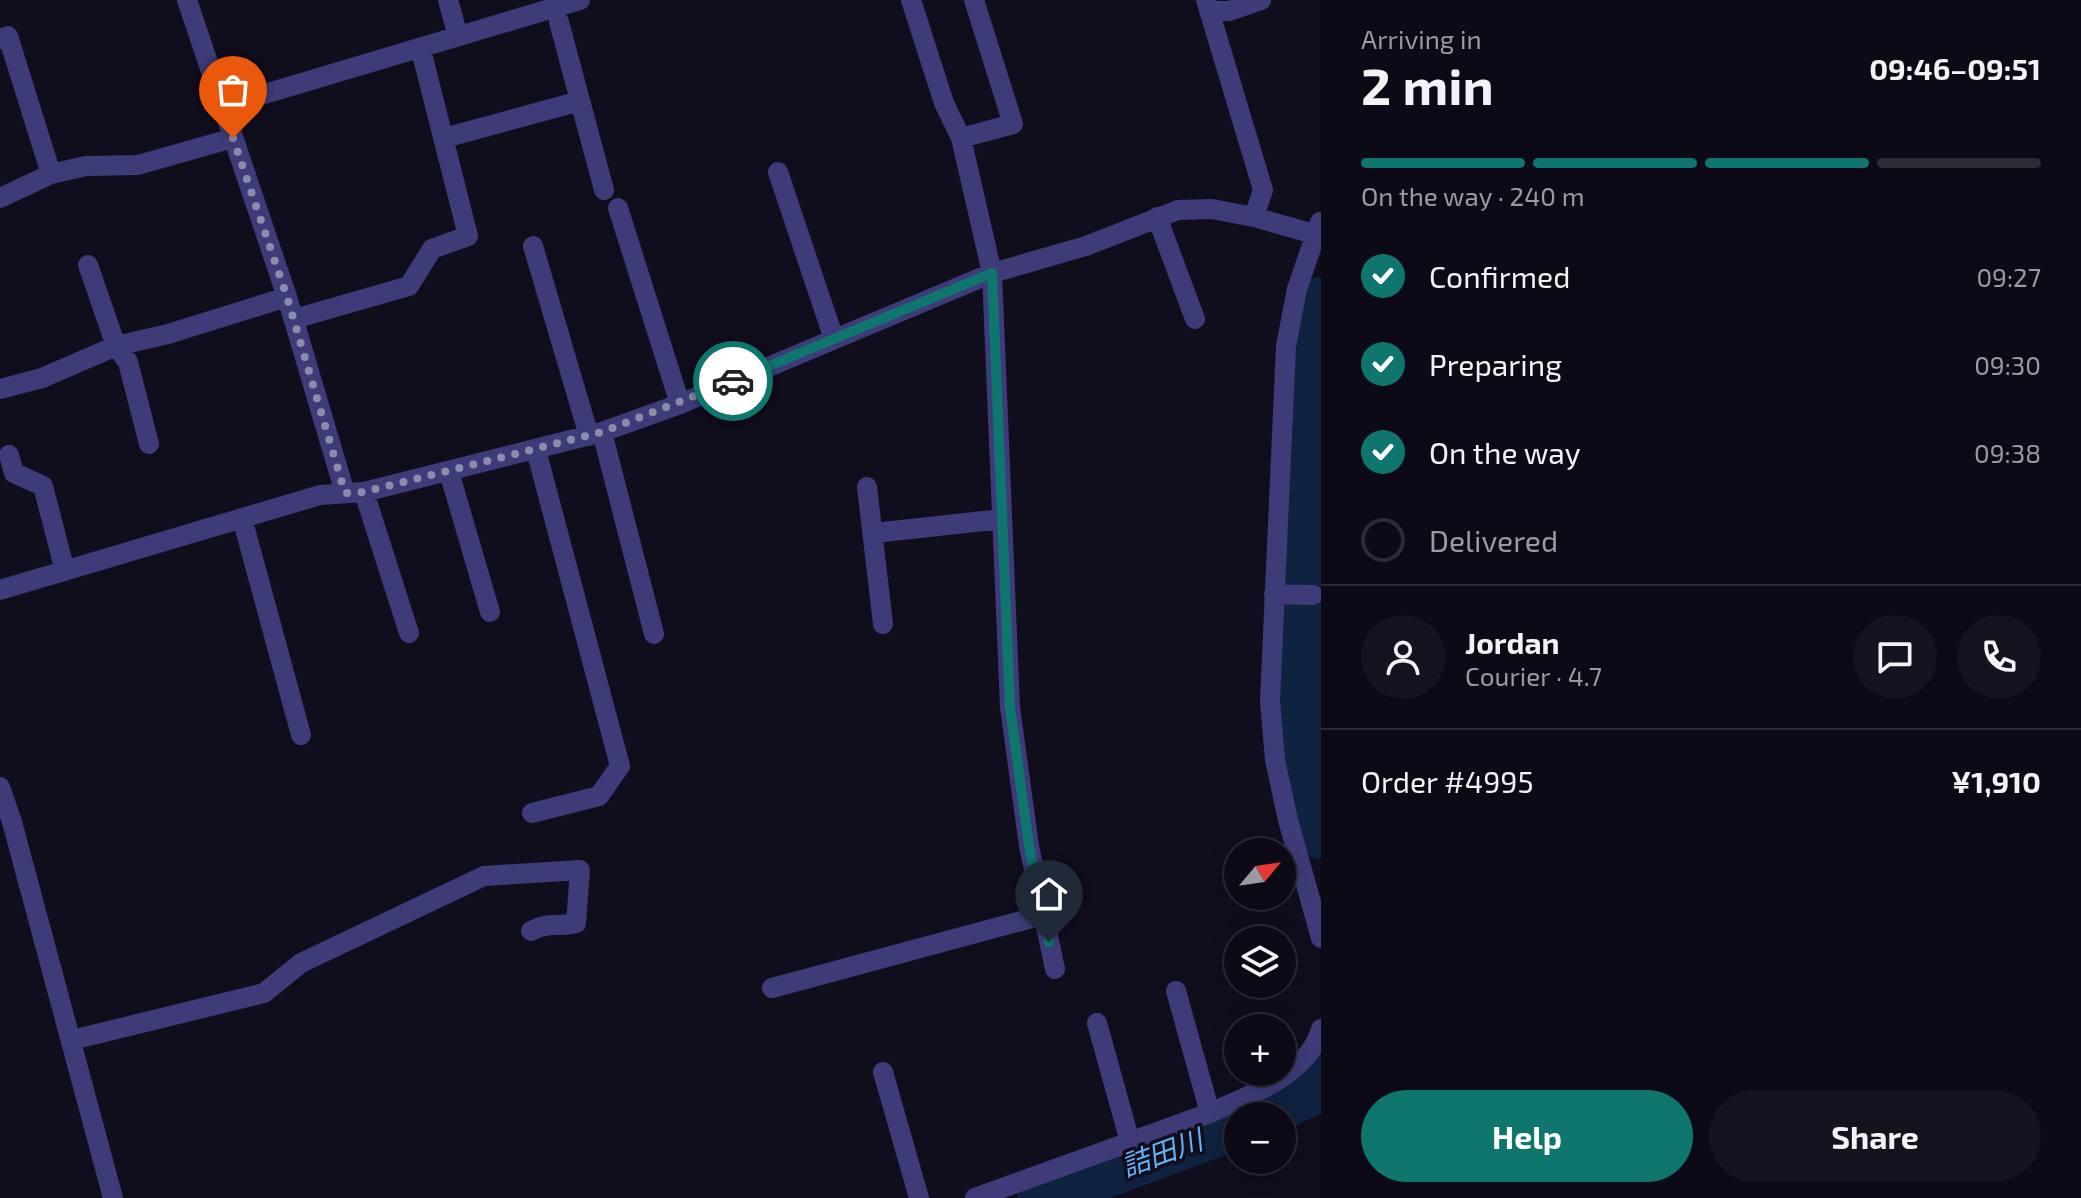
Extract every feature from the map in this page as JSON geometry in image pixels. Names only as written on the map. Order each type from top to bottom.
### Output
[{"type":"street","points":[[187,0],[355,493],[409,633]]},
{"type":"street","points":[[448,0],[458,36]]},
{"type":"street","points":[[221,107],[580,0]]},
{"type":"street","points":[[911,0],[944,103],[961,138],[992,273],[1010,707],[1029,846],[1055,969]]},
{"type":"street","points":[[961,138],[1013,124],[974,0]]},
{"type":"street","points":[[1208,5],[1229,11],[1261,0]]},
{"type":"street","points":[[1208,5],[1263,190],[1254,217]]},
{"type":"street","points":[[559,22],[604,190]]},
{"type":"street","points":[[0,39],[8,36],[51,174]]},
{"type":"street","points":[[294,319],[409,286],[432,249],[468,236],[423,58]]},
{"type":"street","points":[[444,138],[580,101]]},
{"type":"street","points":[[0,198],[51,174],[86,166],[138,165],[233,138]]},
{"type":"street","points":[[778,172],[834,339]]},
{"type":"street","points":[[618,208],[680,404]]},
{"type":"street","points":[[0,590],[320,495],[355,493],[596,434],[680,404],[992,273],[1086,246],[1178,210],[1212,209],[1319,230],[1297,289],[1286,346],[1270,701],[1275,760],[1288,820],[1320,929]]},
{"type":"street","points":[[1157,217],[1195,319]]},
{"type":"street","points":[[533,246],[596,434],[654,634]]},
{"type":"street","points":[[88,265],[116,346],[128,362],[149,444]]},
{"type":"street","points":[[0,389],[42,378],[116,346],[168,334],[287,297]]},
{"type":"street","points":[[532,813],[599,796],[620,766],[536,450]]},
{"type":"street","points":[[9,455],[14,473],[43,486],[65,571]]},
{"type":"street","points":[[449,472],[490,612]]},
{"type":"street","points":[[867,487],[883,624]]},
{"type":"street","points":[[242,518],[301,735]]},
{"type":"street","points":[[874,533],[1002,519]]},
{"type":"street","points":[[1274,594],[1313,595]]},
{"type":"street","points":[[0,787],[6,826],[72,1040],[113,1198]]},
{"type":"street","points":[[72,1040],[264,993],[301,963],[484,876],[580,870],[576,923],[562,927],[544,923],[531,931]]},
{"type":"street","points":[[772,988],[1043,915]]},
{"type":"street","points":[[1176,991],[1210,1113]]},
{"type":"street","points":[[1097,1023],[1130,1142]]},
{"type":"street","points":[[975,1198],[1015,1192],[1130,1142],[1210,1113],[1287,1075],[1317,1043],[1321,1029]]},
{"type":"street","points":[[883,1072],[919,1198]]},
{"type":"waterway","name":"詰田川","points":[[1321,301],[1315,317],[1305,407],[1303,732],[1313,805],[1321,835]]},
{"type":"waterway","name":"詰田川","points":[[1289,1102],[1309,1093],[1321,1077]]},
{"type":"waterway","name":"詰田川","points":[[1041,1198],[1224,1130]]},
{"type":"way so far","points":[[233,138],[287,297],[345,493],[364,492],[602,432],[733,381]]},
{"type":"route","points":[[733,381],[992,273],[1010,707],[1029,846],[1049,942]]}]
